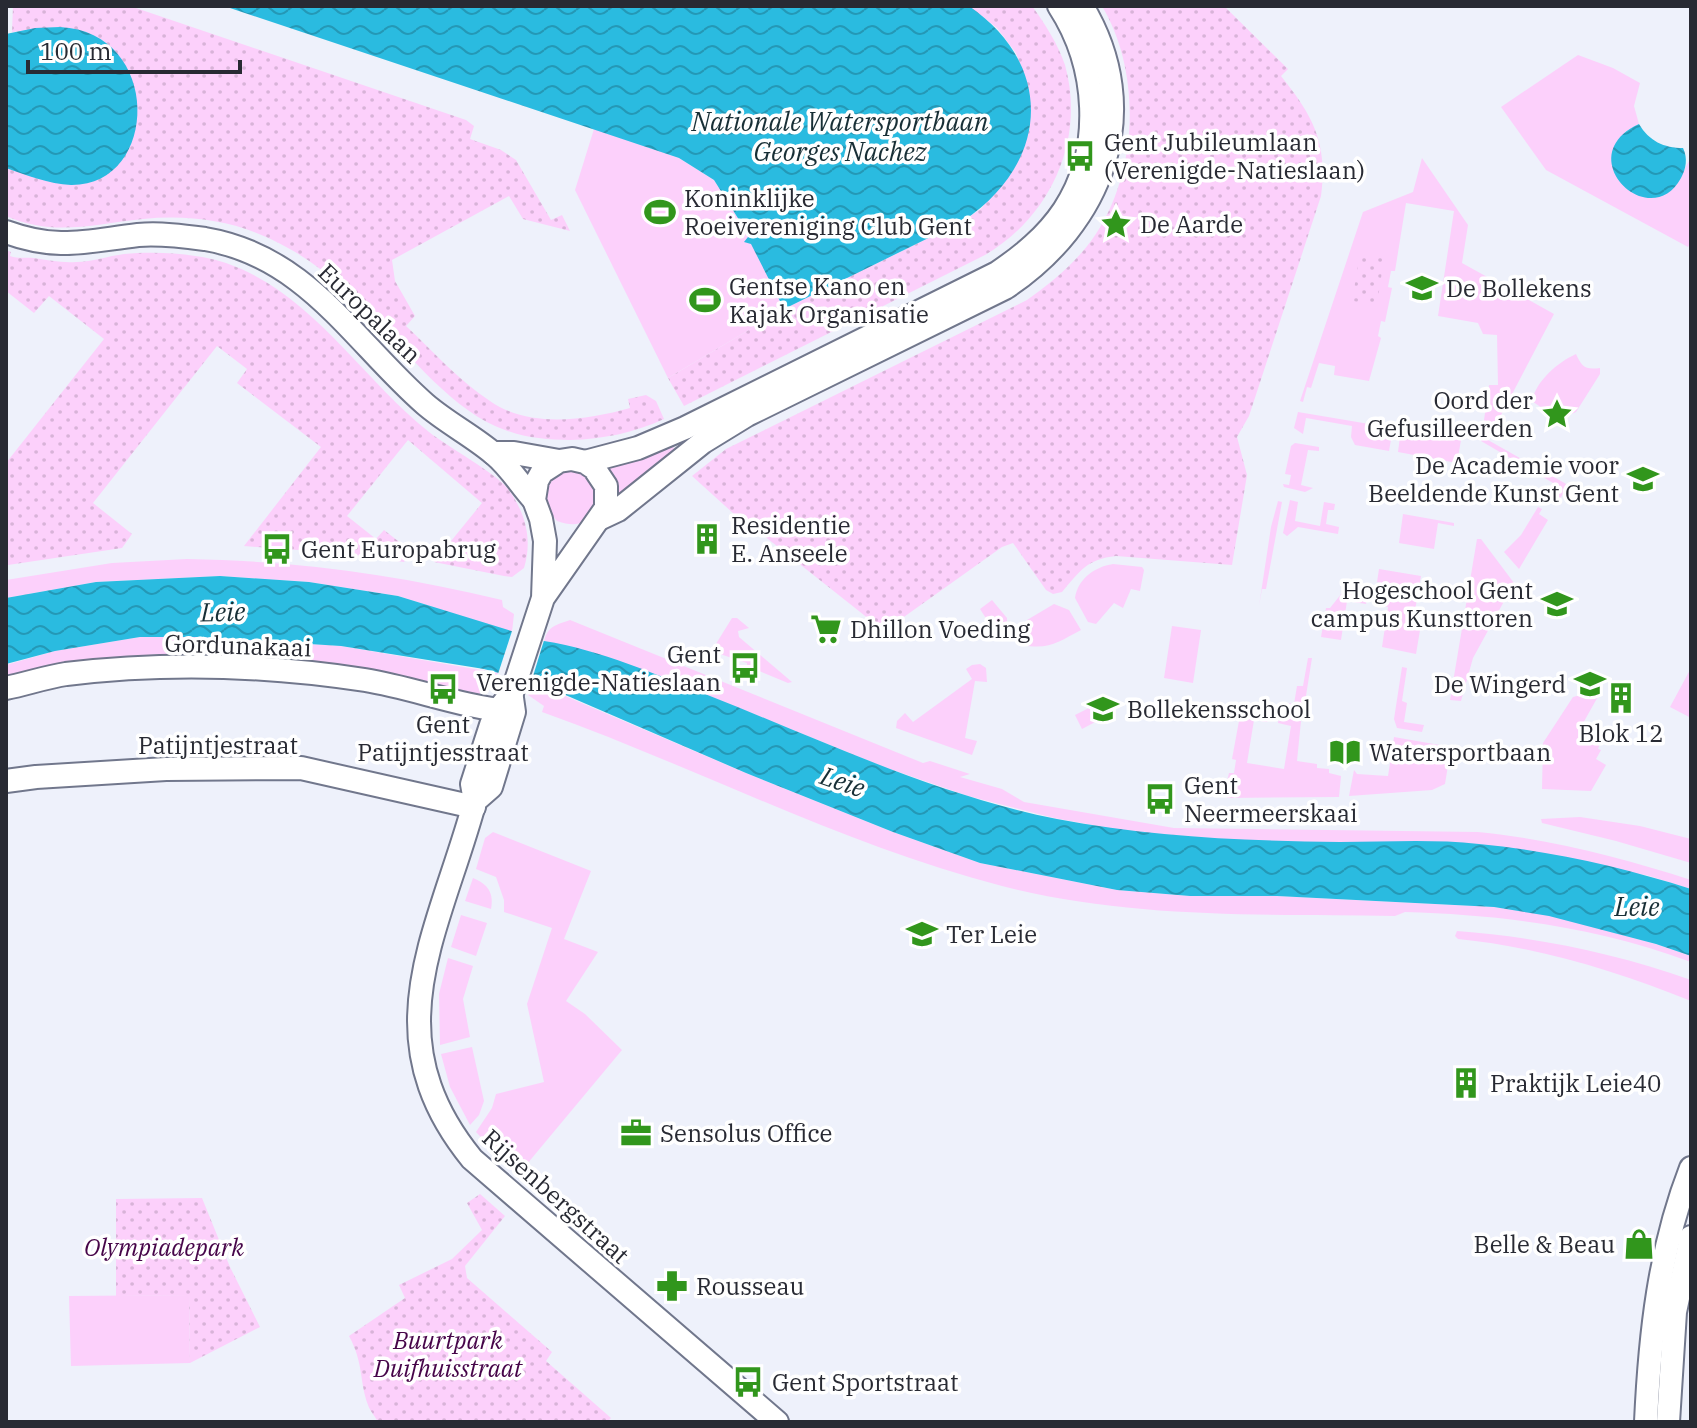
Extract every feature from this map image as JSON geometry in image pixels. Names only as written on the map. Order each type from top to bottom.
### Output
[{"type":"street","points":[[585,462],[638,448],[685,428],[997,273],[1022,257],[1053,225],[1067,205],[1083,172],[1088,149],[1092,109],[1090,83],[1081,46],[1059,6]]},
{"type":"street","points":[[538,510],[551,528],[576,533],[618,510],[703,442],[747,415],[1005,288],[1032,270],[1077,221],[1105,168],[1112,129],[1109,80],[1105,59],[1082,6]]},
{"type":"street","name":"Europalaan","points":[[6,232],[50,244],[168,235],[208,240],[260,257],[319,295],[424,403],[464,435],[493,453],[538,510]]},
{"type":"street","name":"Europalaan","points":[[493,453],[514,453],[559,461]]},
{"type":"street","points":[[572,459],[585,462],[594,468],[606,486],[606,508],[543,598],[545,541],[538,510],[537,481],[542,472],[559,461],[572,459]]},
{"type":"street","name":"Rijsenbergstraat","points":[[543,598],[508,705],[491,787],[474,804],[423,970],[417,1027],[421,1054],[443,1120],[465,1151],[492,1179],[777,1422]]},
{"type":"street","name":"Gordunakaai","points":[[6,688],[63,675],[133,668],[198,667],[300,672],[368,680],[508,705]]},
{"type":"street","name":"Patijntjestraat","points":[[6,781],[64,774],[166,769],[301,768],[474,804]]},
{"type":"street","points":[[1646,1422],[1649,1359],[1662,1263],[1691,1168]]},
{"type":"street","points":[[1668,1422],[1675,1312],[1691,1237]]},
{"type":"green space","points":[[13,6],[130,6],[466,120],[474,126],[470,139],[501,150],[516,160],[551,220],[562,215],[570,231],[523,219],[509,196],[392,260],[395,281],[415,316],[406,326],[468,384],[506,410],[523,416],[559,420],[630,408],[628,399],[646,395],[656,401],[664,419],[618,434],[570,440],[521,435],[486,422],[433,381],[364,307],[322,270],[271,239],[236,226],[200,219],[162,218],[57,227],[6,216],[6,168],[47,179],[80,182],[97,178],[117,165],[60,27],[12,32]]},
{"type":"green space","points":[[969,6],[1032,6],[1062,57],[1070,93],[1070,121],[1066,148],[1044,198],[1028,220],[985,255],[684,406],[668,378],[784,309],[963,221],[982,208],[1030,128],[1027,83],[1016,53],[997,28]]},
{"type":"green space","points":[[1102,6],[1224,6],[1288,69],[1281,76],[1310,118],[1320,145],[1321,196],[1249,416],[1237,437],[1247,475],[1232,565],[1116,556],[1085,567],[1062,592],[1053,594],[1046,590],[1013,543],[1002,547],[880,634],[874,623],[758,531],[755,533],[692,476],[726,449],[1027,300],[1084,250],[1107,215],[1118,187],[1130,125],[1124,63],[1115,33]]},
{"type":"green space","points":[[1578,55],[1613,68],[1640,83],[1634,106],[1639,124],[1625,132],[1664,195],[1676,185],[1691,157],[1691,242],[1688,247],[1546,170],[1501,107]]},
{"type":"green space","points":[[594,129],[679,158],[714,180],[746,231],[784,309],[668,378],[575,190]]},
{"type":"green space","points":[[1422,158],[1468,225],[1462,263],[1554,314],[1488,440],[1568,485],[1560,499],[1556,496],[1560,487],[1481,441],[1489,385],[1498,385],[1497,335],[1483,334],[1478,323],[1438,316],[1454,211],[1406,203],[1395,271],[1391,271],[1388,287],[1392,288],[1385,322],[1381,321],[1378,336],[1381,338],[1369,381],[1334,375],[1335,366],[1319,363],[1311,388],[1307,387],[1303,402],[1300,401],[1363,212],[1413,192]]},
{"type":"green space","points":[[6,250],[13,257],[65,262],[136,253],[189,255],[226,263],[257,277],[310,315],[429,432],[493,475],[508,489],[526,526],[528,547],[524,568],[512,577],[434,562],[482,503],[408,440],[347,516],[376,539],[384,530],[412,552],[404,562],[339,553],[244,546],[321,447],[237,383],[247,369],[217,346],[93,503],[132,534],[122,548],[8,565],[6,463],[104,339],[49,296],[34,313],[6,291]]},
{"type":"green space","points":[[1360,254],[1384,258],[1377,305],[1352,301]]},
{"type":"green space","points":[[1576,354],[1585,367],[1600,368],[1600,374],[1576,412],[1559,415],[1532,401],[1538,386],[1549,373]]},
{"type":"green space","points":[[1298,412],[1393,428],[1389,451],[1355,445],[1351,437],[1352,426],[1306,418],[1303,434],[1294,428]]},
{"type":"green space","points":[[1401,429],[1461,440],[1457,463],[1398,452]]},
{"type":"green space","points":[[1295,443],[1319,447],[1319,451],[1308,450],[1301,485],[1313,488],[1305,492],[1284,487],[1283,484],[1289,485],[1291,475],[1285,474],[1291,446]]},
{"type":"green space","points":[[671,444],[676,451],[619,496],[616,495],[606,465]]},
{"type":"green space","points":[[566,468],[585,471],[600,496],[580,523],[557,521],[544,506],[549,478]]},
{"type":"green space","points":[[1290,500],[1298,502],[1295,521],[1320,526],[1324,502],[1335,504],[1334,510],[1328,510],[1326,524],[1339,527],[1338,534],[1298,527],[1287,536],[1283,533]]},
{"type":"green space","points":[[1278,501],[1282,502],[1266,589],[1262,589],[1259,606],[1271,527]]},
{"type":"green space","points":[[1538,507],[1542,509],[1539,514],[1548,520],[1519,569],[1504,552],[1521,535]]},
{"type":"green space","points":[[1403,514],[1454,523],[1454,526],[1438,523],[1434,549],[1399,543]]},
{"type":"green space","points":[[1477,539],[1481,539],[1514,583],[1473,658],[1461,701],[1450,700]]},
{"type":"green space","points":[[187,559],[307,566],[462,591],[502,600],[503,607],[514,614],[512,632],[398,596],[309,582],[220,576],[96,582],[6,598],[6,580],[112,563]]},
{"type":"green space","points":[[1113,564],[1142,567],[1140,591],[1131,589],[1123,608],[1114,603],[1096,624],[1088,622],[1075,598],[1077,591],[1088,575]]},
{"type":"green space","points":[[1379,569],[1421,576],[1412,628],[1420,630],[1416,654],[1382,647],[1388,607],[1373,604],[1375,593],[1391,596],[1393,586],[1377,582]]},
{"type":"green space","points":[[1346,588],[1368,592],[1366,604],[1347,601],[1341,640],[1321,637],[1326,608],[1330,608]]},
{"type":"green space","points":[[992,600],[1007,618],[1007,623],[1001,628],[994,623],[991,626],[980,609]]},
{"type":"green space","points":[[1054,604],[1069,610],[1081,630],[1047,646],[1022,645],[1027,620]]},
{"type":"green space","points":[[732,618],[737,618],[749,628],[738,631],[739,637],[792,682],[714,652]]},
{"type":"green space","points":[[570,620],[923,763],[930,761],[970,774],[960,777],[1002,789],[1024,802],[1174,828],[1478,832],[1505,835],[1559,844],[1639,864],[1691,880],[1691,889],[1646,875],[1125,831],[1054,818],[968,796],[884,767],[670,680],[544,641],[550,629]]},
{"type":"green space","points":[[1172,626],[1201,630],[1193,683],[1164,678]]},
{"type":"green space","points":[[140,637],[200,637],[341,646],[498,673],[494,684],[482,687],[479,696],[363,670],[243,656],[183,654],[124,657],[64,664],[6,677],[6,665],[55,651]]},
{"type":"green space","points":[[1308,658],[1312,658],[1305,702],[1301,709],[1278,708],[1280,702],[1294,704],[1297,686],[1303,686]]},
{"type":"green space","points":[[980,664],[986,668],[987,682],[975,681],[965,738],[977,741],[972,755],[896,728],[897,721],[905,713],[913,722],[972,679],[966,669]]},
{"type":"green space","points":[[1402,667],[1407,668],[1402,701],[1407,703],[1404,722],[1424,725],[1422,732],[1397,728],[1394,719]]},
{"type":"green space","points":[[1691,668],[1691,718],[1670,707]]},
{"type":"green space","points":[[532,682],[746,773],[980,863],[1117,890],[1190,896],[1277,896],[1494,907],[1549,915],[1656,944],[1691,956],[1691,962],[1585,932],[1478,916],[1405,912],[1395,916],[1197,913],[1099,904],[1002,886],[885,849],[542,712],[544,706],[528,695]]},
{"type":"green space","points":[[1596,691],[1600,693],[1582,725],[1590,730],[1588,736],[1600,743],[1598,749],[1601,750],[1596,759],[1606,765],[1591,791],[1542,789],[1543,743],[1573,697]]},
{"type":"green space","points":[[1107,699],[1114,712],[1082,729],[1075,715]]},
{"type":"green space","points":[[1241,710],[1270,715],[1267,722],[1254,720],[1247,763],[1284,769],[1291,726],[1278,723],[1279,717],[1301,721],[1297,761],[1317,764],[1317,768],[1329,769],[1329,773],[1341,776],[1339,797],[1227,798],[1226,785],[1229,773],[1234,773],[1236,760],[1232,759]]},
{"type":"green space","points":[[1394,737],[1451,747],[1445,784],[1432,790],[1349,796],[1354,770],[1357,774],[1388,776]]},
{"type":"green space","points":[[1580,817],[1640,826],[1691,839],[1691,863],[1542,823],[1541,819]]},
{"type":"green space","points":[[493,832],[591,871],[564,939],[598,952],[566,1001],[585,1014],[622,1050],[517,1176],[476,1132],[492,1108],[496,1094],[544,1082],[527,1004],[552,928],[504,912],[504,900],[496,877],[476,869],[485,838]]},
{"type":"green space","points":[[473,878],[489,890],[491,909],[465,901]]},
{"type":"green space","points":[[461,915],[487,923],[476,956],[451,947]]},
{"type":"green space","points":[[1457,931],[1517,937],[1576,948],[1662,970],[1691,980],[1691,1001],[1577,962],[1518,948],[1458,939],[1455,936]]},
{"type":"green space","points":[[448,958],[473,966],[463,999],[470,1037],[440,1045],[439,994]]},
{"type":"green space","points":[[472,1047],[484,1101],[479,1115],[470,1125],[450,1087],[441,1054]]},
{"type":"green space","name":"Buurtpark Duifhuisstraat","points":[[480,1194],[505,1216],[465,1266],[467,1278],[552,1352],[546,1361],[611,1418],[607,1422],[378,1422],[370,1409],[357,1355],[349,1336],[405,1298],[399,1285],[452,1259],[482,1230],[467,1203]]},
{"type":"green space","name":"Olympiadepark","points":[[202,1198],[230,1267],[260,1327],[190,1363],[189,1295],[116,1296],[116,1199]]},
{"type":"green space","points":[[189,1295],[190,1363],[71,1366],[69,1296]]},
{"type":"water","name":"Nationale Watersportbaan Georges Nachez","points":[[224,6],[969,6],[997,30],[1017,57],[1028,85],[1031,115],[1026,144],[1012,172],[992,198],[963,221],[784,309],[751,244],[744,242],[748,237],[746,231],[714,180],[679,158]]},
{"type":"water","points":[[60,27],[94,35],[118,54],[132,79],[138,108],[134,137],[121,161],[100,179],[71,185],[46,181],[6,168],[6,34]]},
{"type":"water","points":[[1639,124],[1652,139],[1663,145],[1683,148],[1686,156],[1681,178],[1667,193],[1652,198],[1636,194],[1622,184],[1613,170],[1612,154],[1619,138]]},
{"type":"water","name":"Leie","points":[[220,576],[309,582],[398,596],[544,641],[587,650],[924,781],[1012,809],[1057,819],[1163,834],[1233,839],[1479,844],[1560,856],[1639,874],[1691,889],[1691,956],[1549,916],[1494,907],[1277,896],[1190,896],[1117,890],[980,863],[746,773],[540,684],[484,669],[341,646],[200,637],[140,637],[55,651],[6,664],[6,598],[96,582]]},
{"type":"pier","points":[[513,628],[545,637],[530,686],[497,677]]},
{"type":"place","name":"Gent Jubileumlaan (Verenigde-Natieslaan)","points":[[1080,156]]},
{"type":"place","name":"Koninklijke Roeivereniging Club Gent","points":[[660,212]]},
{"type":"place","name":"De Aarde","points":[[1116,224]]},
{"type":"place","name":"De Bollekens","points":[[1422,288]]},
{"type":"place","name":"Gentse Kano en Kajak Organisatie","points":[[705,300]]},
{"type":"place","name":"Oord der Gefusilleerden","points":[[1557,414]]},
{"type":"place","name":"De Academie voor Beeldende Kunst Gent","points":[[1643,479]]},
{"type":"place","name":"Residentie E. Anseele","points":[[707,539]]},
{"type":"place","name":"Gent Europabrug","points":[[277,549]]},
{"type":"place","name":"Hogeschool Gent campus Kunsttoren","points":[[1557,604]]},
{"type":"place","name":"Dhillon Voeding","points":[[826,629]]},
{"type":"place","name":"Gent Verenigde-Natieslaan","points":[[745,668]]},
{"type":"place","name":"De Wingerd","points":[[1590,684]]},
{"type":"place","name":"Gent Patijntjesstraat","points":[[443,689]]},
{"type":"place","name":"Blok 12","points":[[1621,698]]},
{"type":"place","name":"Bollekensschool","points":[[1103,709]]},
{"type":"place","name":"Watersportbaan","points":[[1345,752]]},
{"type":"place","name":"Gent Neermeerskaai","points":[[1160,799]]},
{"type":"place","name":"Ter Leie","points":[[922,934]]},
{"type":"place","name":"Praktijk Leie40","points":[[1466,1083]]},
{"type":"place","name":"Sensolus Office","points":[[636,1133]]},
{"type":"place","name":"Belle & Beau","points":[[1639,1244]]},
{"type":"place","name":"Rousseau","points":[[672,1286]]},
{"type":"place","name":"Gent Sportstraat","points":[[748,1382]]}]
